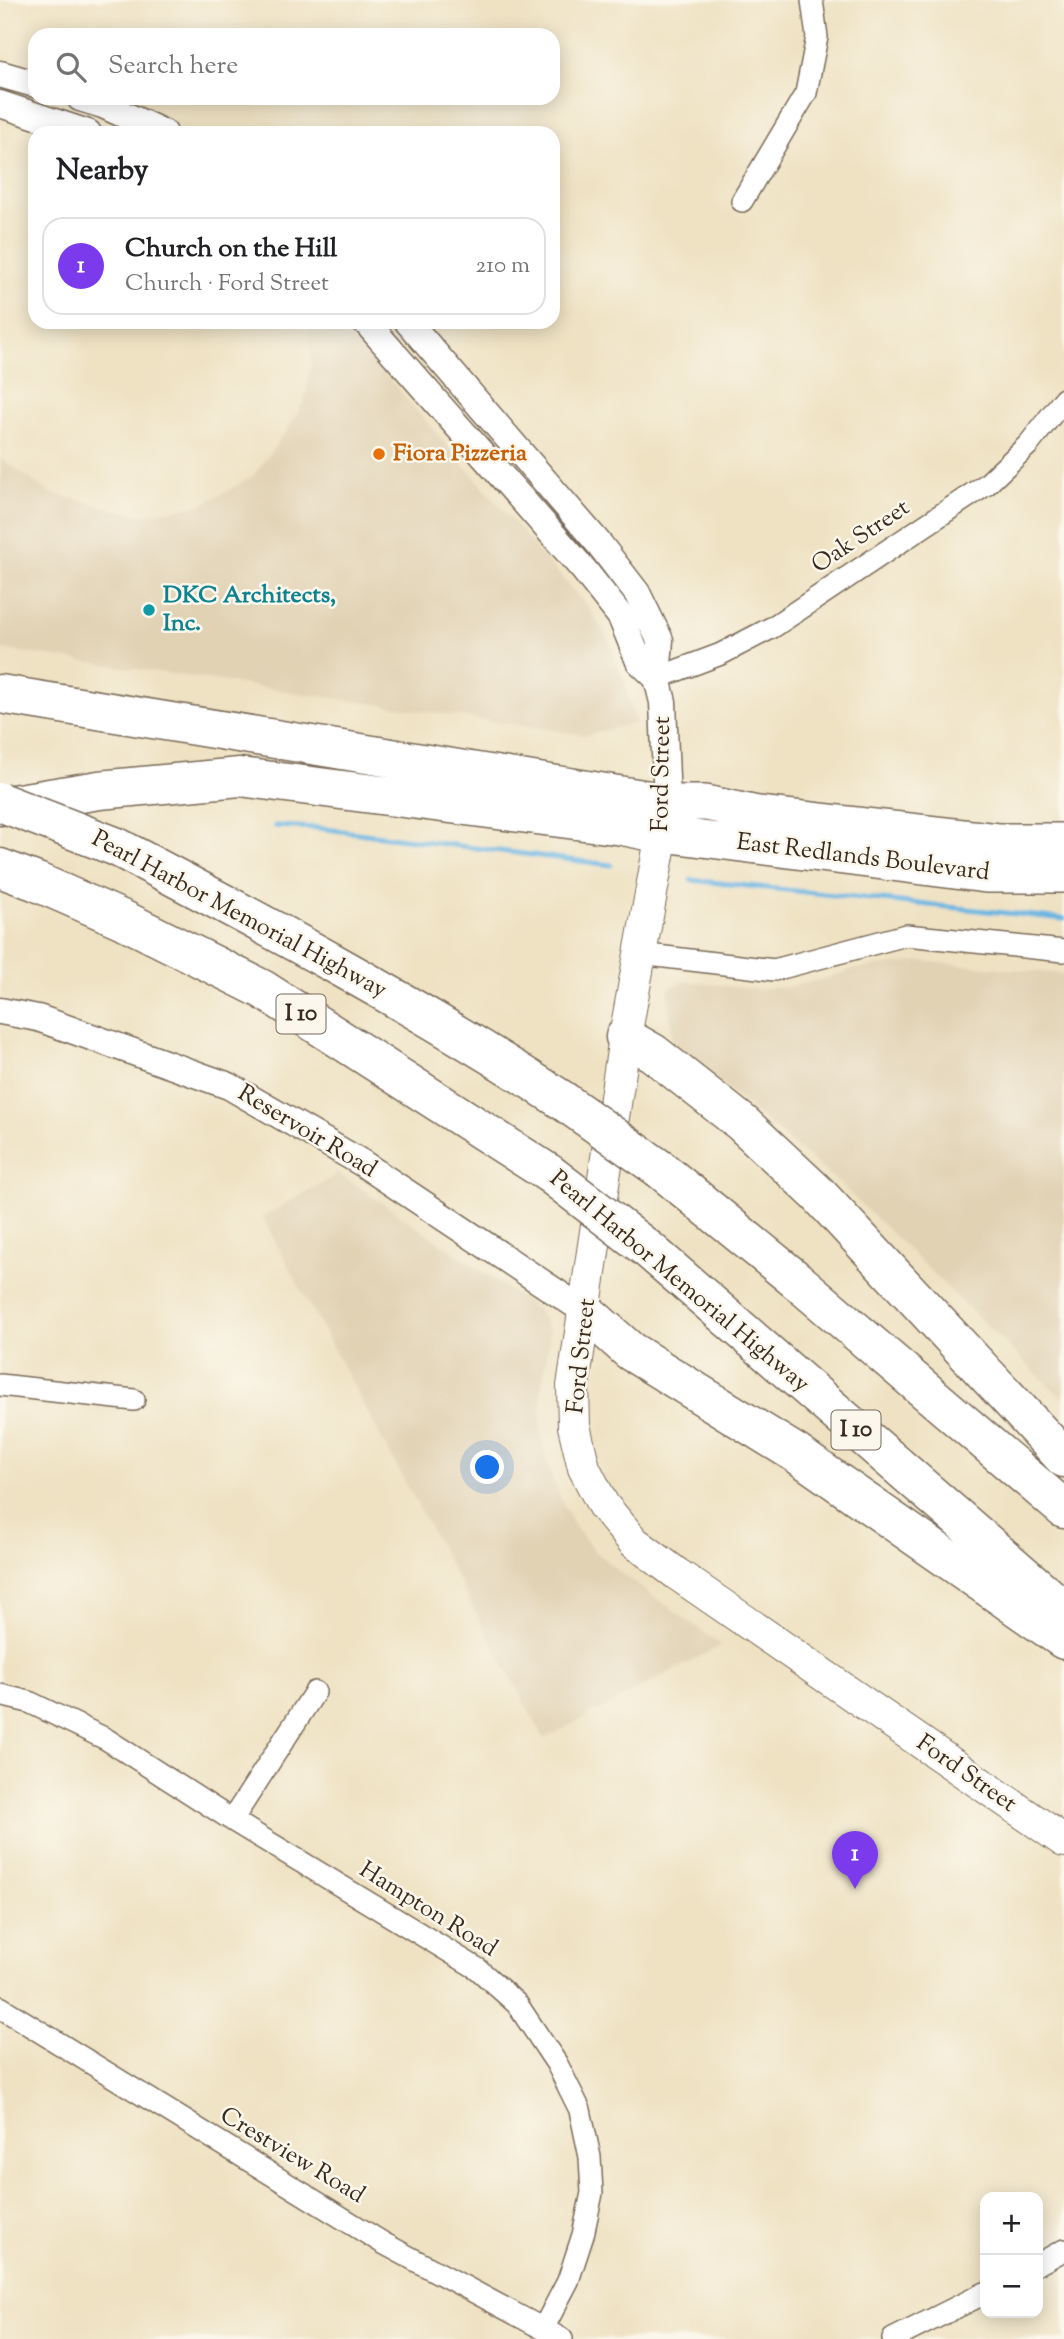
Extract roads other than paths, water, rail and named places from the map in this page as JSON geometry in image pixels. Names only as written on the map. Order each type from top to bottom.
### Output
[{"type":"highway","points":[[0,694],[665,819]]},
{"type":"highway","points":[[0,804],[99,790],[240,777],[623,826],[665,819]]},
{"type":"highway","name":"Pearl Harbor Memorial Highway","points":[[0,804],[117,847],[301,943],[469,1040],[562,1100],[660,1169],[795,1279],[1064,1509]]},
{"type":"highway","name":"Pearl Harbor Memorial Highway","points":[[0,868],[125,921],[262,989],[550,1174],[649,1251],[1064,1610]]},
{"type":"highway","points":[[625,1037],[653,1053],[742,1123],[818,1194],[1064,1458]]},
{"type":"highway","points":[[586,1312],[630,1351],[797,1454],[1064,1640]]},
{"type":"main road","name":"East Redlands Boulevard","points":[[665,819],[706,803],[758,814],[998,841],[1064,841]]},
{"type":"main road","name":"East Redlands Boulevard","points":[[665,819],[986,875],[1064,875]]},
{"type":"main road","name":"Ford Street","points":[[665,819],[625,1037],[573,1385],[574,1426],[584,1468],[603,1505],[634,1542],[1064,1841]]},
{"type":"street","points":[[743,201],[806,93],[817,37],[812,0]]},
{"type":"street","points":[[0,74],[28,82]]},
{"type":"street","points":[[0,104],[67,126]]},
{"type":"street","points":[[103,105],[149,126]]},
{"type":"street","name":"Ford Street","points":[[373,329],[584,570],[621,617],[639,661],[657,678]]},
{"type":"street","name":"Ford Street","points":[[414,329],[600,545],[637,593],[660,640],[657,678],[664,714],[665,819]]},
{"type":"street","points":[[394,352],[414,353],[457,404],[480,408]]},
{"type":"street","name":"Oak Street","points":[[657,678],[722,654],[773,627],[976,492],[1029,444],[1064,399]]},
{"type":"street","points":[[640,954],[774,970],[906,935],[1064,951]]},
{"type":"street","name":"Reservoir Road","points":[[0,1011],[38,1018],[229,1086],[362,1163],[586,1312]]},
{"type":"street","points":[[0,1385],[134,1400]]},
{"type":"street","points":[[232,1820],[315,1692]]},
{"type":"street","name":"Hampton Road","points":[[0,1695],[29,1702],[106,1740],[478,1969],[517,2004],[557,2064],[580,2109],[590,2157],[593,2193],[568,2281],[543,2329]]},
{"type":"street","name":"Crestview Road","points":[[0,2007],[383,2243],[562,2339]]},
{"type":"street","points":[[1043,2261],[1064,2250]]},
{"type":"street","points":[[893,2339],[980,2296]]},
{"type":"waterway","points":[[275,826],[318,828],[611,865]]},
{"type":"waterway","points":[[691,880],[1064,919]]},
{"type":"place","name":"Fiora Pizzeria","points":[[379,454]]},
{"type":"place","name":"DKC Architects, Inc.","points":[[149,610]]},
{"type":"place","name":"Church on the Hill","points":[[855,1889]]}]
